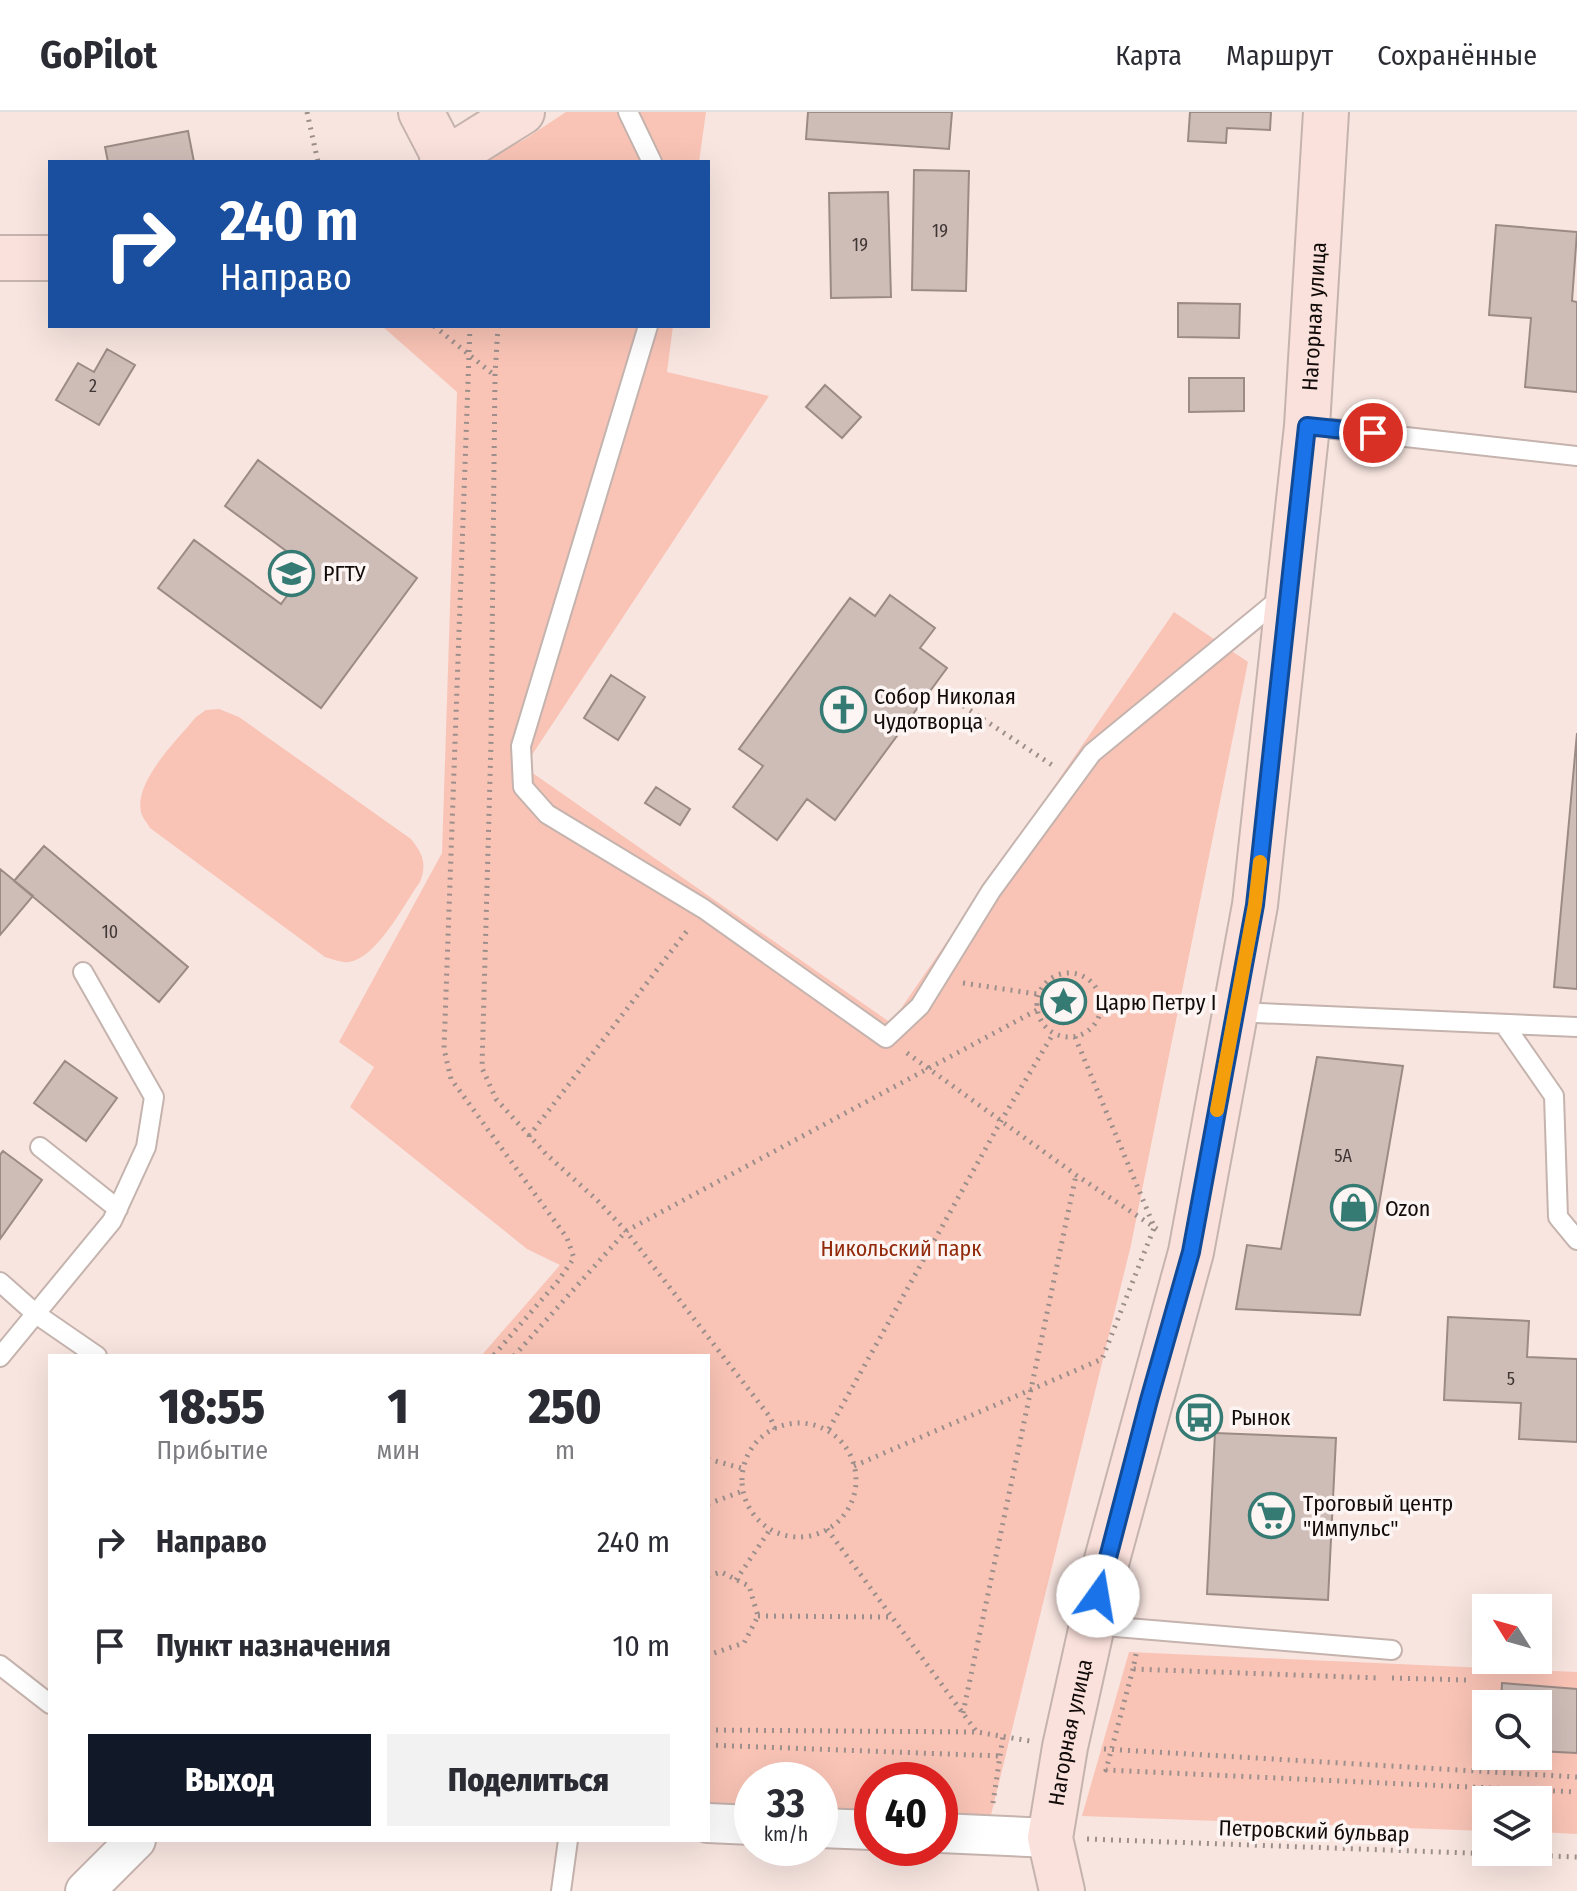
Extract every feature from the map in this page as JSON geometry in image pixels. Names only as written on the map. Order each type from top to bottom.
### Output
[{"type":"street","points":[[421,112],[444,160]]},
{"type":"street","points":[[446,160],[522,112]]},
{"type":"street","name":"Нагорная улица","points":[[1050,1838],[1065,1747],[1092,1625],[1119,1513],[1191,1252],[1255,905],[1307,426],[1326,112]]},
{"type":"street","points":[[0,258],[48,258]]},
{"type":"street","points":[[710,1823],[734,1824]]},
{"type":"street","points":[[958,1834],[1050,1838],[1062,1891]]},
{"type":"street","points":[[85,1891],[134,1842]]},
{"type":"lane","points":[[628,112],[651,160]]},
{"type":"lane","points":[[647,328],[521,746],[523,787],[547,814],[704,909],[886,1038],[920,1006],[991,891],[1092,753],[1289,591]]},
{"type":"lane","points":[[1307,426],[1577,456]]},
{"type":"lane","points":[[0,1357],[112,1221],[146,1147],[154,1097],[83,972]]},
{"type":"lane","points":[[1235,1012],[1577,1027]]},
{"type":"lane","points":[[1504,1024],[1554,1096],[1558,1217],[1577,1240]]},
{"type":"lane","points":[[40,1147],[118,1209]]},
{"type":"lane","points":[[0,1282],[36,1314],[94,1354]]},
{"type":"lane","points":[[1092,1625],[1392,1650]]},
{"type":"lane","points":[[0,1665],[48,1702]]},
{"type":"lane","points":[[561,1891],[568,1842]]},
{"type":"path","points":[[307,112],[318,160]]},
{"type":"path","points":[[436,328],[495,375]]},
{"type":"path","points":[[470,328],[444,1049],[451,1079],[567,1238],[574,1258],[495,1354]]},
{"type":"path","points":[[498,328],[482,1068],[496,1099],[529,1136],[626,1231],[770,1417],[775,1429]]},
{"type":"path","points":[[950,697],[1073,779]]},
{"type":"path","points":[[529,1136],[704,909]]},
{"type":"path","points":[[1074,972],[1094,983],[1102,1004],[1095,1026],[1075,1037],[1053,1034],[1037,1017],[1037,994],[1051,976],[1074,972]]},
{"type":"path","points":[[937,979],[1037,994]]},
{"type":"path","points":[[1102,1004],[1235,1012]]},
{"type":"path","points":[[516,1354],[626,1231],[1037,1010]]},
{"type":"path","points":[[829,1429],[1053,1034]]},
{"type":"path","points":[[1075,1037],[1155,1227]]},
{"type":"path","points":[[886,1038],[1076,1175],[1191,1252]]},
{"type":"path","points":[[963,1713],[1076,1175]]},
{"type":"path","points":[[854,1466],[1102,1359],[1155,1227],[1158,1212]]},
{"type":"path","points":[[793,1421],[829,1429],[853,1456],[857,1492],[839,1524],[805,1539],[769,1531],[745,1504],[743,1491],[741,1468],[759,1436],[793,1421]]},
{"type":"path","points":[[710,1460],[741,1468]]},
{"type":"path","points":[[710,1503],[743,1491]]},
{"type":"path","points":[[827,1529],[977,1732]]},
{"type":"path","points":[[736,1580],[769,1531]]},
{"type":"path","points":[[710,1575],[721,1572],[749,1586],[758,1616],[744,1643],[714,1653],[710,1651]]},
{"type":"path","points":[[758,1616],[893,1617]]},
{"type":"path","points":[[1140,1629],[1133,1669],[1106,1770],[1577,1792]]},
{"type":"path","points":[[1133,1669],[1466,1680]]},
{"type":"path","points":[[710,1730],[977,1732],[1065,1747],[1577,1777]]},
{"type":"path","points":[[710,1745],[1000,1756]]},
{"type":"path","name":"Петровский бульвар","points":[[1050,1838],[1577,1857]]},
{"type":"green space","points":[[566,112],[706,112],[699,160],[486,160]]},
{"type":"green space","name":"Никольский парк","points":[[384,328],[673,328],[667,372],[769,396],[524,767],[891,1023],[1174,612],[1248,662],[1131,1245],[991,1815],[958,1814],[958,1762],[854,1762],[854,1810],[838,1810],[838,1762],[734,1762],[734,1807],[710,1806],[710,1354],[483,1354],[560,1265],[527,1249],[350,1107],[374,1067],[339,1042],[442,853],[457,392]]},
{"type":"green space","points":[[219,709],[239,717],[411,839],[418,850],[423,859],[420,882],[380,941],[359,958],[346,962],[325,957],[150,828],[143,818],[141,800],[144,787],[159,761],[196,717],[206,710]]},
{"type":"green space","points":[[1129,1652],[1472,1667],[1472,1674],[1577,1672],[1577,1834],[1552,1833],[1552,1786],[1472,1786],[1472,1830],[1082,1816]]},
{"type":"building","points":[[808,112],[952,112],[949,149],[806,139]]},
{"type":"building","points":[[1190,112],[1271,112],[1270,130],[1227,128],[1226,143],[1188,141]]},
{"type":"building","points":[[188,131],[194,160],[108,160],[105,147]]},
{"type":"building","points":[[914,170],[969,171],[966,291],[912,290]]},
{"type":"building","points":[[888,192],[891,297],[831,298],[829,193]]},
{"type":"building","points":[[1496,225],[1577,232],[1572,301],[1577,302],[1577,392],[1525,387],[1531,318],[1489,315]]},
{"type":"building","points":[[1178,303],[1240,304],[1239,338],[1178,337]]},
{"type":"building","points":[[107,349],[135,365],[99,425],[56,400],[78,363],[94,372]]},
{"type":"building","points":[[1189,378],[1244,378],[1244,411],[1189,412]]},
{"type":"building","points":[[825,385],[861,417],[842,438],[806,407]]},
{"type":"building","points":[[258,460],[417,578],[321,708],[158,588],[194,540],[281,604],[308,567],[225,506]]},
{"type":"building","name":"Собор Николая Чудотворца","points":[[890,595],[935,628],[920,648],[947,668],[835,820],[807,799],[777,840],[733,807],[763,766],[739,749],[850,598],[875,616]]},
{"type":"building","points":[[611,675],[645,697],[618,740],[584,718]]},
{"type":"building","points":[[1577,733],[1577,989],[1554,987]]},
{"type":"building","points":[[656,787],[690,809],[680,825],[645,803]]},
{"type":"building","points":[[44,846],[188,967],[159,1002],[14,881]]},
{"type":"building","points":[[0,869],[33,896],[0,935]]},
{"type":"building","points":[[1317,1057],[1403,1066],[1360,1315],[1236,1309],[1247,1245],[1281,1249]]},
{"type":"building","points":[[65,1061],[117,1098],[86,1141],[34,1103]]},
{"type":"building","points":[[3,1151],[42,1180],[0,1239],[0,1155]]},
{"type":"building","points":[[1448,1317],[1529,1321],[1527,1357],[1577,1359],[1577,1442],[1519,1439],[1521,1403],[1444,1400]]},
{"type":"building","name":"Троговый центр \"Импульс\"","points":[[1215,1433],[1336,1438],[1328,1600],[1207,1594]]},
{"type":"building","points":[[1502,1683],[1577,1689],[1577,1753],[1552,1752],[1552,1690],[1502,1690]]},
{"type":"slow traffic","points":[[1217,1110],[1255,905],[1260,862]]},
{"type":"place","name":"РГТУ","points":[[292,573]]},
{"type":"place","name":"Собор Николая Чудотворца","points":[[843,709]]},
{"type":"place","name":"Царю Петру I","points":[[1064,1002]]},
{"type":"place","name":"Ozon","points":[[1354,1208]]},
{"type":"place","name":"Рынок","points":[[1200,1417]]},
{"type":"place","name":"Троговый центр \"Импульс\"","points":[[1272,1516]]},
{"type":"route","points":[[1098,1596],[1191,1252],[1255,905],[1307,426],[1373,433]]}]
